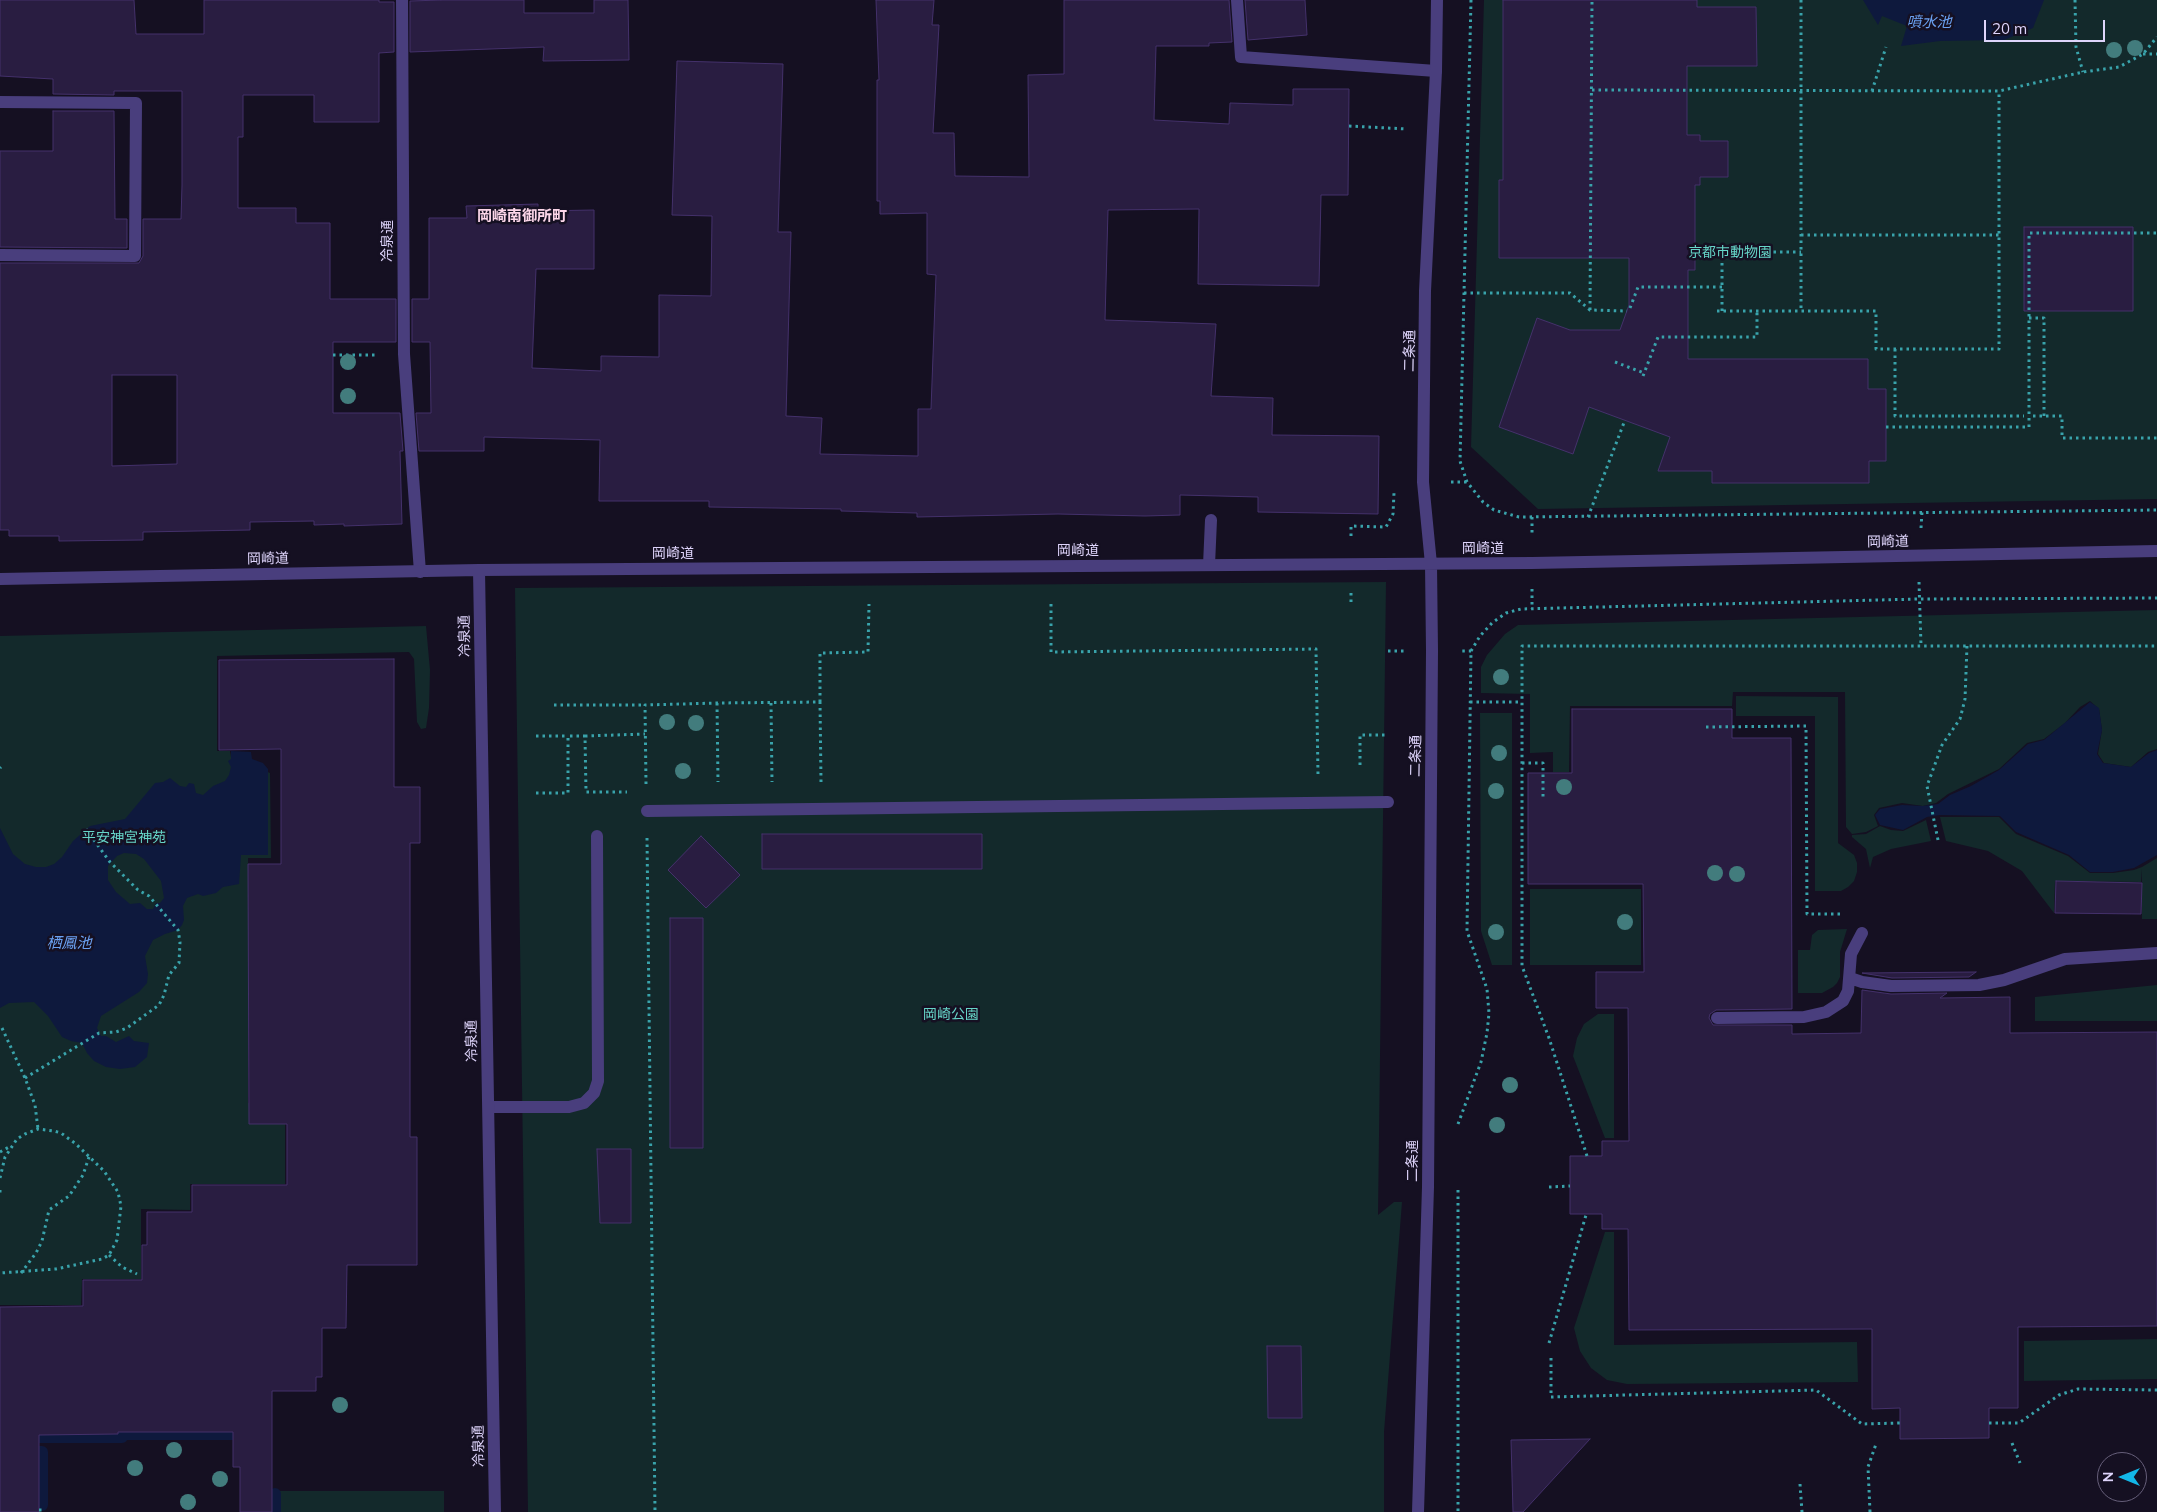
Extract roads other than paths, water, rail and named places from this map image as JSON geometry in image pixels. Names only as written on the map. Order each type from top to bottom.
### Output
[{"type":"street","name":"冷泉通","points":[[402,0],[404,354],[420,572]]},
{"type":"street","points":[[1237,0],[1241,57],[1436,70]]},
{"type":"street","name":"二条通","points":[[1418,1512],[1428,1187],[1432,564],[1423,482],[1425,291],[1436,70],[1437,0]]},
{"type":"street","points":[[0,102],[136,103],[135,256],[0,255]]},
{"type":"street","points":[[1209,565],[1211,520]]},
{"type":"street","name":"岡崎道","points":[[0,578],[479,570],[1432,564],[2157,551]]},
{"type":"street","name":"冷泉通","points":[[479,570],[495,1512]]},
{"type":"street","points":[[647,811],[1388,802]]},
{"type":"street","points":[[488,1106],[569,1106],[584,1103],[594,1093],[598,1080],[597,836]]},
{"type":"street","points":[[1718,1018],[1804,1017],[1826,1012],[1843,1001],[1848,991],[1851,954],[1862,933]]},
{"type":"street","points":[[1850,978],[1862,982],[1891,986],[1979,985],[2004,980],[2065,959],[2157,953]]},
{"type":"water","name":"噴水池","points":[[1863,0],[2044,0],[2033,28],[2004,40],[1940,41],[1901,46],[1907,26],[1882,16],[1878,25]]},
{"type":"water","points":[[2090,702],[2099,708],[2102,730],[2097,754],[2103,763],[2131,767],[2149,753],[2157,750],[2157,855],[2134,868],[2113,872],[2090,872],[2069,855],[2016,832],[2000,816],[1940,815],[1927,817],[1903,830],[1880,825],[1875,815],[1880,809],[1902,805],[1923,806],[1938,804],[1950,795],[1971,786],[1999,770],[2028,744],[2044,740]]},
{"type":"water","name":"栖鳳池","points":[[231,751],[251,752],[252,759],[263,763],[268,769],[268,855],[241,855],[239,884],[223,887],[216,893],[203,896],[198,894],[187,898],[183,906],[184,920],[182,925],[178,930],[153,940],[145,956],[148,974],[147,983],[139,992],[101,1016],[97,1028],[101,1036],[106,1036],[116,1042],[129,1036],[134,1041],[149,1043],[147,1057],[135,1067],[120,1069],[106,1067],[94,1061],[82,1043],[62,1037],[48,1016],[34,1002],[9,1003],[0,1008],[0,828],[13,854],[25,864],[46,867],[54,864],[62,857],[73,841],[90,826],[125,819],[155,783],[163,782],[170,778],[180,786],[186,787],[189,783],[194,784],[196,793],[203,795],[213,786],[225,781],[231,767],[228,761],[231,759]],"holes":[[[124,853],[136,854],[144,859],[161,881],[164,898],[160,903],[156,903],[153,909],[147,909],[140,903],[130,904],[116,892],[108,880],[108,866],[117,856]]]},
{"type":"waterway","points":[[0,1434],[38,1434],[38,1437],[122,1437],[122,1434],[233,1434]]},
{"type":"waterway","points":[[0,1452],[42,1452],[42,1505]]},
{"type":"waterway","points":[[275,1494],[275,1512]]},
{"type":"district","name":"岡崎南御所町","points":[[522,216]]},
{"type":"park label","name":"京都市動物園","points":[[1730,253]]},
{"type":"park label","name":"平安神宮神苑","points":[[124,838]]},
{"type":"park label","name":"岡崎公園","points":[[951,1015]]}]
